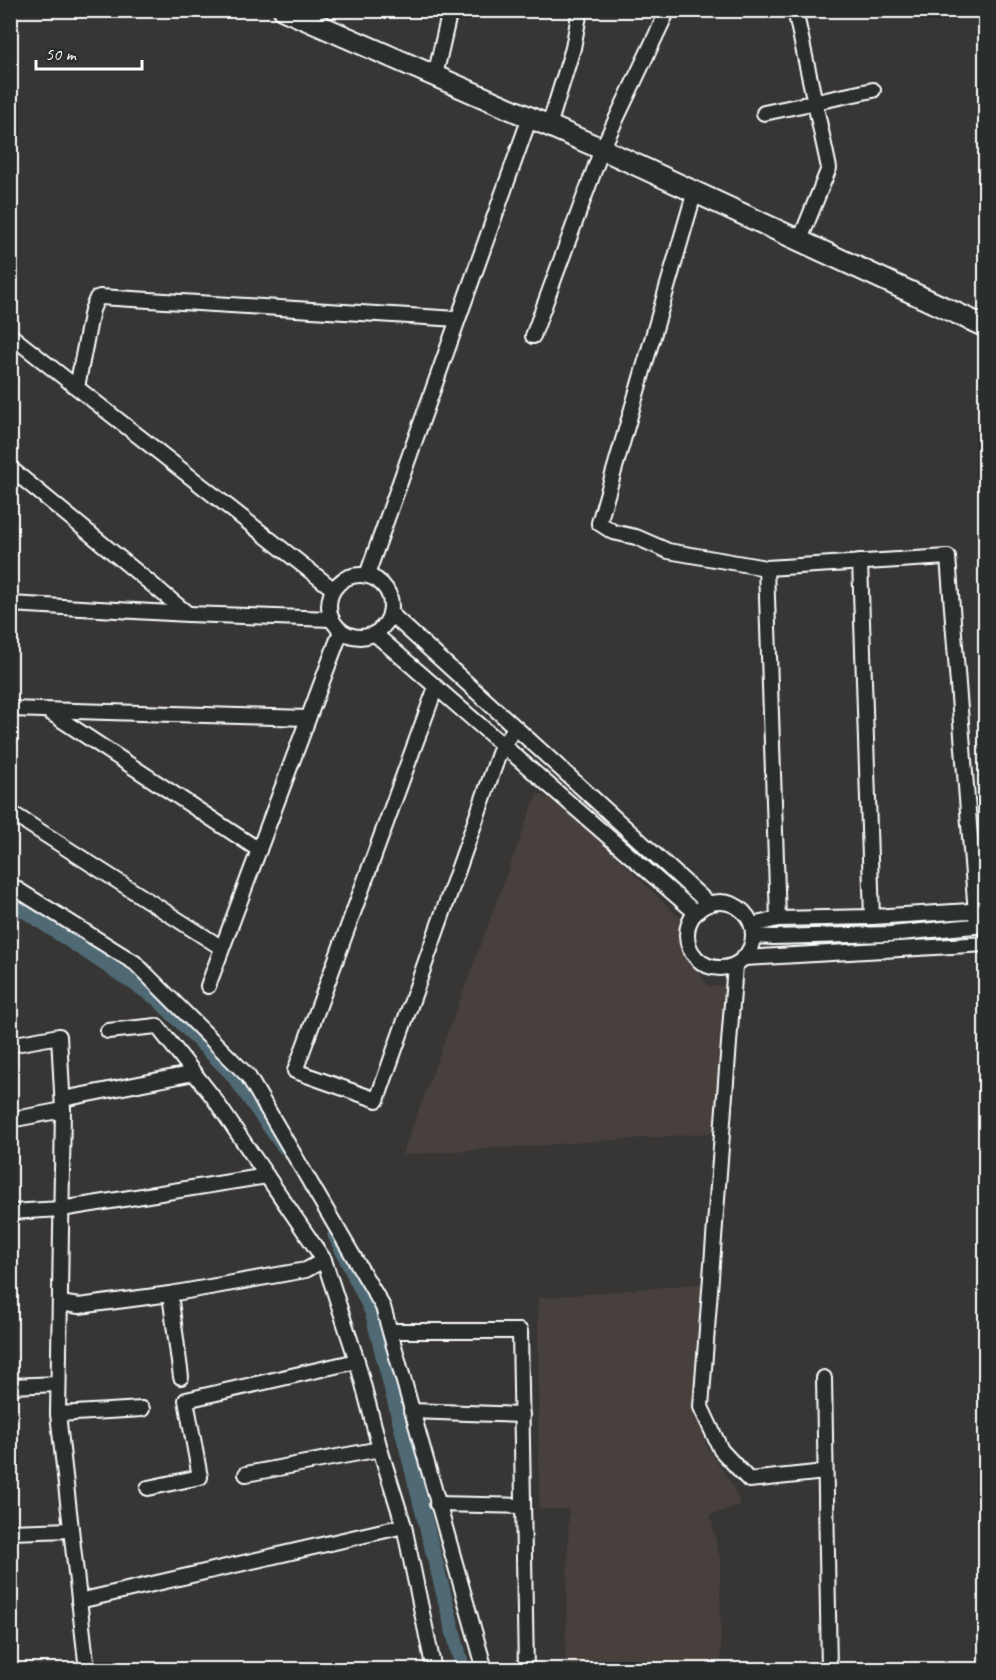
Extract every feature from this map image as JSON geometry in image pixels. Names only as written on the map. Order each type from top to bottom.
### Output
[{"type":"street","points":[[435,76],[450,10]]},
{"type":"street","points":[[549,126],[573,48],[580,10]]},
{"type":"street","points":[[533,336],[602,149],[668,10]]},
{"type":"street","points":[[795,10],[830,168],[800,240]]},
{"type":"street","points":[[285,11],[602,149],[986,327]]},
{"type":"street","points":[[764,113],[873,90]]},
{"type":"street","points":[[367,576],[530,117]]},
{"type":"street","points":[[695,191],[599,523],[613,532],[636,537],[668,551],[766,568],[948,557],[981,910],[981,925],[890,934],[773,937],[753,931]]},
{"type":"street","points":[[77,387],[92,310],[97,298],[100,297],[458,319]]},
{"type":"street","points":[[10,335],[333,589]]},
{"type":"street","points":[[10,468],[188,614]]},
{"type":"street","points":[[860,562],[872,917]]},
{"type":"street","points":[[766,568],[778,919]]},
{"type":"street","points":[[358,575],[376,579],[389,594],[391,604],[390,614],[382,628],[375,634],[355,638],[341,631],[331,619],[328,609],[333,589],[348,577],[358,575]]},
{"type":"street","points":[[10,604],[331,619]]},
{"type":"street","points":[[390,614],[709,904]]},
{"type":"street","points":[[208,986],[341,631]]},
{"type":"street","points":[[375,634],[696,913]]},
{"type":"street","points":[[405,660],[421,641]]},
{"type":"street","points":[[436,687],[295,1071],[377,1100],[502,745],[516,728]]},
{"type":"street","points":[[10,709],[308,718]]},
{"type":"street","points":[[46,710],[259,850]]},
{"type":"street","points":[[549,786],[563,772]]},
{"type":"street","points":[[10,812],[222,948]]},
{"type":"street","points":[[608,837],[621,824]]},
{"type":"street","points":[[10,885],[135,963],[248,1076],[382,1307],[484,1670]]},
{"type":"street","points":[[825,1472],[749,1480],[721,1450],[701,1407],[739,962],[749,952],[753,931],[747,916],[740,908],[730,903],[719,902],[709,904],[696,913],[688,926],[687,936],[694,955],[702,963],[724,968],[739,962],[986,944]]},
{"type":"street","points":[[753,931],[778,919],[872,917],[981,910]]},
{"type":"street","points":[[948,928],[949,947]]},
{"type":"street","points":[[890,934],[890,950]]},
{"type":"street","points":[[108,1031],[158,1026],[194,1073],[324,1260],[357,1361],[380,1449],[404,1526],[434,1670]]},
{"type":"street","points":[[10,1045],[59,1036],[63,1105],[58,1414],[87,1670]]},
{"type":"street","points":[[10,1120],[194,1073]]},
{"type":"street","points":[[10,1212],[62,1209],[267,1176]]},
{"type":"street","points":[[60,1303],[79,1306],[170,1294],[306,1270],[324,1260]]},
{"type":"street","points":[[170,1294],[181,1377]]},
{"type":"street","points":[[390,1331],[520,1331],[526,1670]]},
{"type":"street","points":[[148,1488],[200,1477],[186,1400],[357,1361]]},
{"type":"street","points":[[824,1378],[830,1670]]},
{"type":"street","points":[[10,1386],[58,1384]]},
{"type":"street","points":[[58,1414],[142,1408]]},
{"type":"street","points":[[411,1411],[522,1415]]},
{"type":"street","points":[[246,1474],[380,1449]]},
{"type":"street","points":[[437,1504],[523,1506]]},
{"type":"street","points":[[79,1601],[404,1526]]},
{"type":"street","points":[[10,1532],[71,1530]]},
{"type":"shaded area","points":[[537,793],[562,804],[688,926],[687,936],[693,965],[708,986],[735,986],[726,1132],[402,1155]]},
{"type":"shaded area","points":[[709,1283],[701,1407],[706,1445],[733,1486],[741,1506],[710,1515],[720,1559],[721,1666],[565,1667],[569,1509],[539,1509],[538,1298]]},
{"type":"waterway","points":[[10,901],[158,999],[232,1074],[284,1147]]},
{"type":"waterway","points":[[335,1235],[372,1312],[463,1670]]}]
